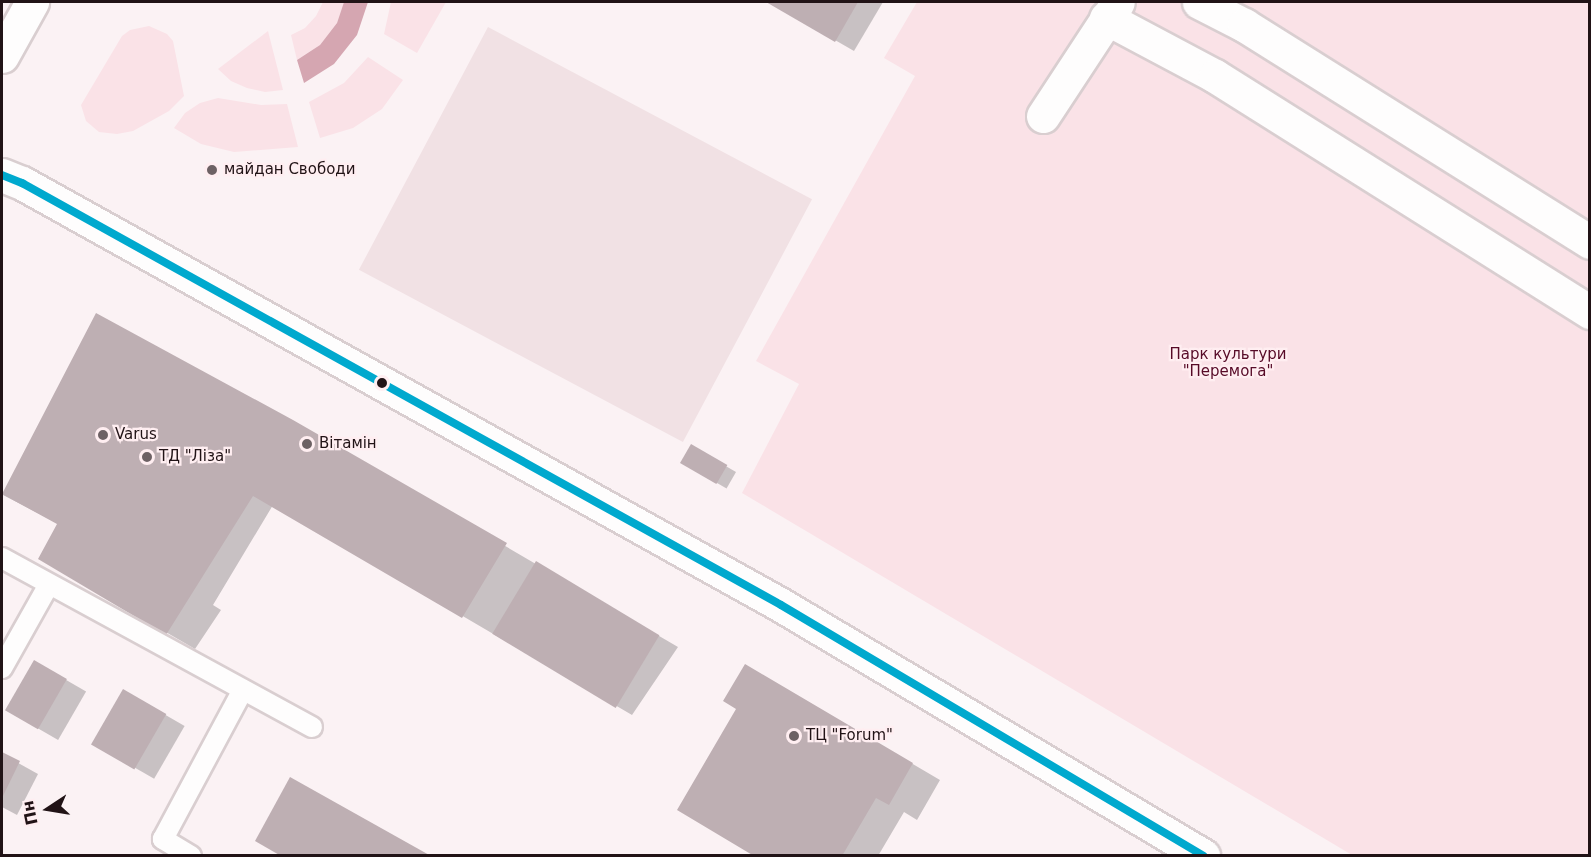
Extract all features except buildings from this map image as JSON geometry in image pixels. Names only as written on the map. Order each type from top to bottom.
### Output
[{"type":"street","points":[[2,56],[32,2]]},
{"type":"street","points":[[1199,2],[1244,25],[1590,242]]},
{"type":"street","points":[[1043,116],[1112,10],[1590,312]]},
{"type":"street","points":[[2,175],[22,183],[781,605],[1203,855]]},
{"type":"lane","points":[[2,558],[48,586],[312,727]]},
{"type":"lane","points":[[2,668],[48,586]]},
{"type":"lane","points":[[191,855],[164,839],[243,690]]},
{"type":"shaded area","points":[[344,2],[368,2],[357,35],[334,64],[304,83],[297,60],[320,45],[337,23]]},
{"type":"shaded area","points":[[488,27],[812,199],[683,442],[359,270]]},
{"type":"green space","points":[[323,2],[344,2],[337,23],[320,45],[297,60],[291,35],[305,28],[316,16]]},
{"type":"green space","points":[[391,2],[446,2],[417,53],[384,34]]},
{"type":"green space","name":"Парк культури \"Перемога\"","points":[[917,2],[1589,2],[1589,855],[1352,855],[742,493],[799,384],[756,361],[915,76],[884,58]]},
{"type":"green space","points":[[149,26],[167,34],[173,41],[184,96],[169,111],[133,131],[117,134],[99,132],[86,121],[81,105],[122,36],[130,30]]},
{"type":"green space","points":[[268,31],[283,90],[265,92],[247,88],[231,81],[218,69]]},
{"type":"green space","points":[[368,57],[403,80],[382,109],[353,128],[320,138],[309,102],[344,83]]},
{"type":"green space","points":[[218,98],[261,105],[287,104],[298,147],[234,152],[201,144],[174,128],[185,113],[200,103]]},
{"type":"transit line","points":[[2,175],[22,183],[781,605],[1203,856]]},
{"type":"place","name":"майдан Свободи","points":[[212,170]]},
{"type":"place","name":"Varus","points":[[103,435]]},
{"type":"place","name":"Вітамін","points":[[307,444]]},
{"type":"place","name":"ТД \"Ліза\"","points":[[147,457]]},
{"type":"place","name":"ТЦ \"Forum\"","points":[[794,736]]}]
